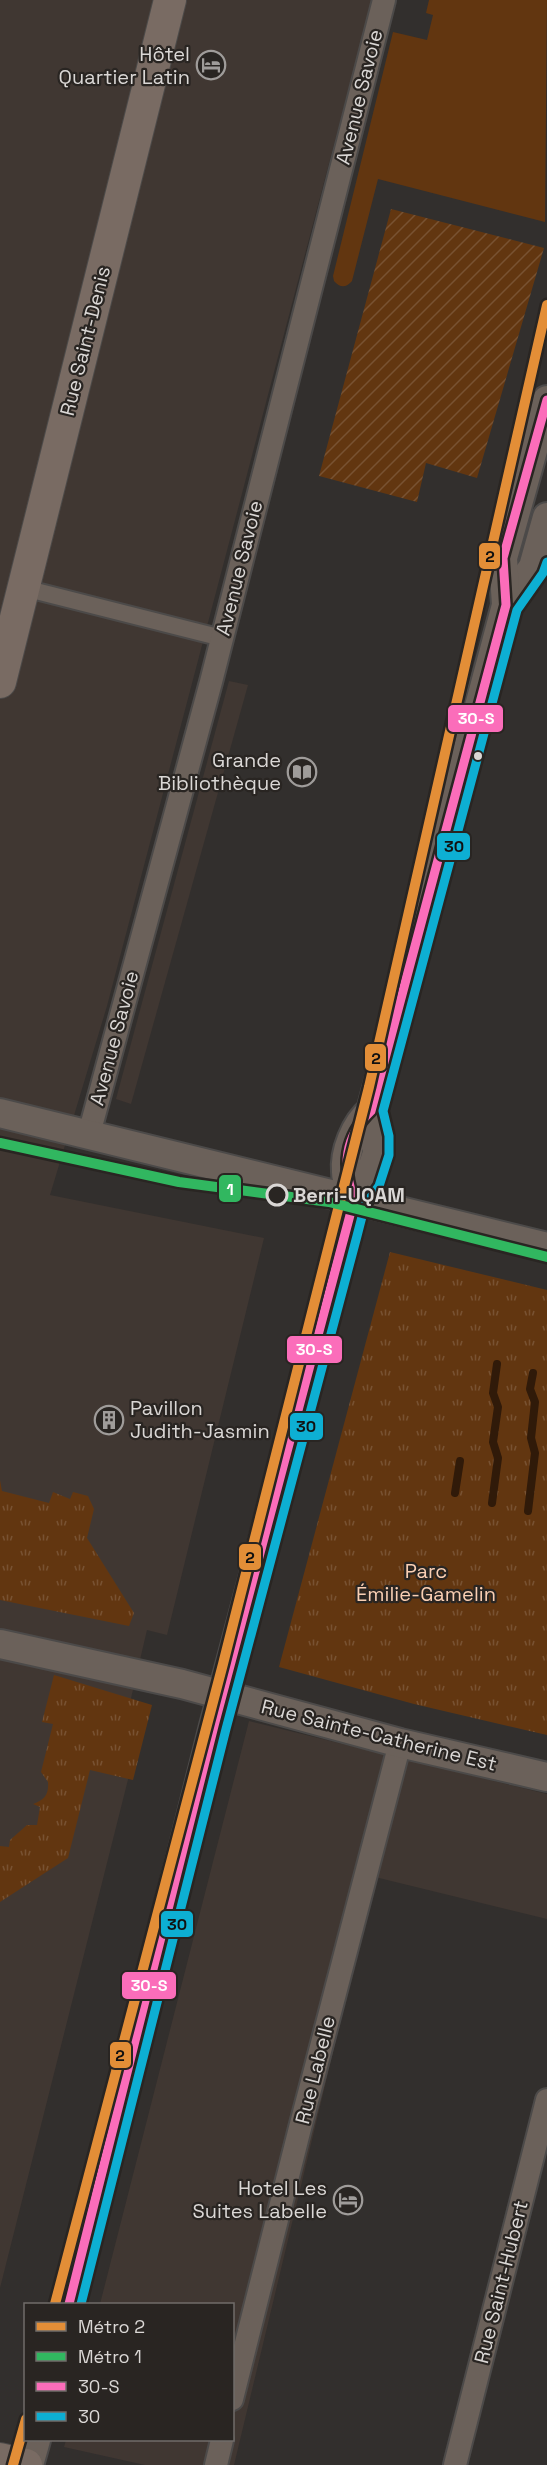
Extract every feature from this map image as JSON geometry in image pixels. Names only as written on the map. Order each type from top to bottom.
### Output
[{"type":"main road","name":"Rue Saint-Denis","points":[[0,682],[7,624],[24,588],[170,0]]},
{"type":"main road","points":[[0,2459],[28,2465]]},
{"type":"street","name":"Avenue Savoie","points":[[88,1134],[222,638],[384,0]]},
{"type":"street","points":[[69,2303],[223,1694],[354,1200],[346,1175],[346,1162],[356,1128],[370,1111],[506,605],[504,558],[547,400]]},
{"type":"street","points":[[506,605],[533,567],[547,518]]},
{"type":"street","points":[[24,588],[222,638]]},
{"type":"street","points":[[0,1113],[547,1247]]},
{"type":"street","name":"Rue Sainte-Catherine Est","points":[[0,1644],[223,1694],[400,1743],[547,1777]]},
{"type":"street","name":"Rue Labelle","points":[[234,2391],[400,1743]]},
{"type":"street","name":"Rue Saint-Hubert","points":[[455,2465],[547,2100]]},
{"type":"street","points":[[28,2465],[35,2441]]},
{"type":"street","points":[[216,2465],[222,2441]]},
{"type":"shaded area","points":[[0,0],[372,0],[107,1006],[50,1195],[264,1238],[167,1635],[147,1630],[128,1711],[143,1720],[0,2288]]},
{"type":"shaded area","points":[[229,681],[248,685],[131,1104],[116,1099]]},
{"type":"shaded area","points":[[249,1721],[547,1794],[547,1919],[375,1877],[234,2465],[145,2465],[64,2447],[66,2441],[234,2441],[234,2303],[100,2303]]},
{"type":"green space","points":[[429,0],[547,0],[545,222],[378,179],[352,281],[348,285],[341,286],[334,281],[333,276],[393,32],[427,40],[433,15],[426,13]]},
{"type":"green space","points":[[391,209],[544,248],[477,478],[426,463],[417,502],[319,476]]},
{"type":"green space","name":"Parc Émilie-Gamelin","points":[[390,1252],[547,1290],[547,1735],[414,1704],[279,1667]]},
{"type":"green space","points":[[0,1480],[2,1491],[49,1503],[53,1492],[70,1499],[73,1492],[88,1496],[94,1509],[87,1538],[134,1613],[129,1626],[0,1600]]},
{"type":"green space","points":[[54,1675],[152,1705],[133,1780],[90,1770],[68,1858],[0,1902],[0,1846],[9,1847],[10,1840],[27,1825],[37,1825],[40,1807],[33,1804],[41,1801],[48,1790],[48,1782],[41,1772],[53,1724],[42,1722]]},
{"type":"waterway","points":[[492,1503],[498,1458],[493,1442],[498,1407],[493,1393],[497,1364]]},
{"type":"waterway","points":[[528,1511],[535,1453],[531,1438],[535,1402],[530,1389],[533,1373]]},
{"type":"waterway","points":[[455,1493],[460,1461]]},
{"type":"metro line","name":"2","points":[[55,2303],[223,1664],[369,1087],[547,305]]},
{"type":"metro line","name":"1","points":[[0,1143],[179,1182],[329,1202],[547,1257]]},
{"type":"metro line","name":"2","points":[[13,2465],[24,2426]]},
{"type":"transit line","name":"30-S","points":[[69,2303],[214,1726],[354,1200],[348,1175],[348,1152],[355,1131],[371,1111],[506,605],[503,558],[547,400]]},
{"type":"transit line","name":"30","points":[[81,2303],[226,1729],[365,1205],[379,1186],[389,1155],[389,1136],[383,1111],[517,610],[543,573],[547,562]]},
{"type":"place","name":"Hôtel Quartier Latin","points":[[211,65]]},
{"type":"place","name":"Grande Bibliothèque","points":[[302,772]]},
{"type":"place","name":"Berri-UQAM","points":[[277,1195]]},
{"type":"place","name":"Pavillon Judith-Jasmin","points":[[109,1420]]},
{"type":"place","name":"Hotel Les Suites Labelle","points":[[348,2200]]}]
